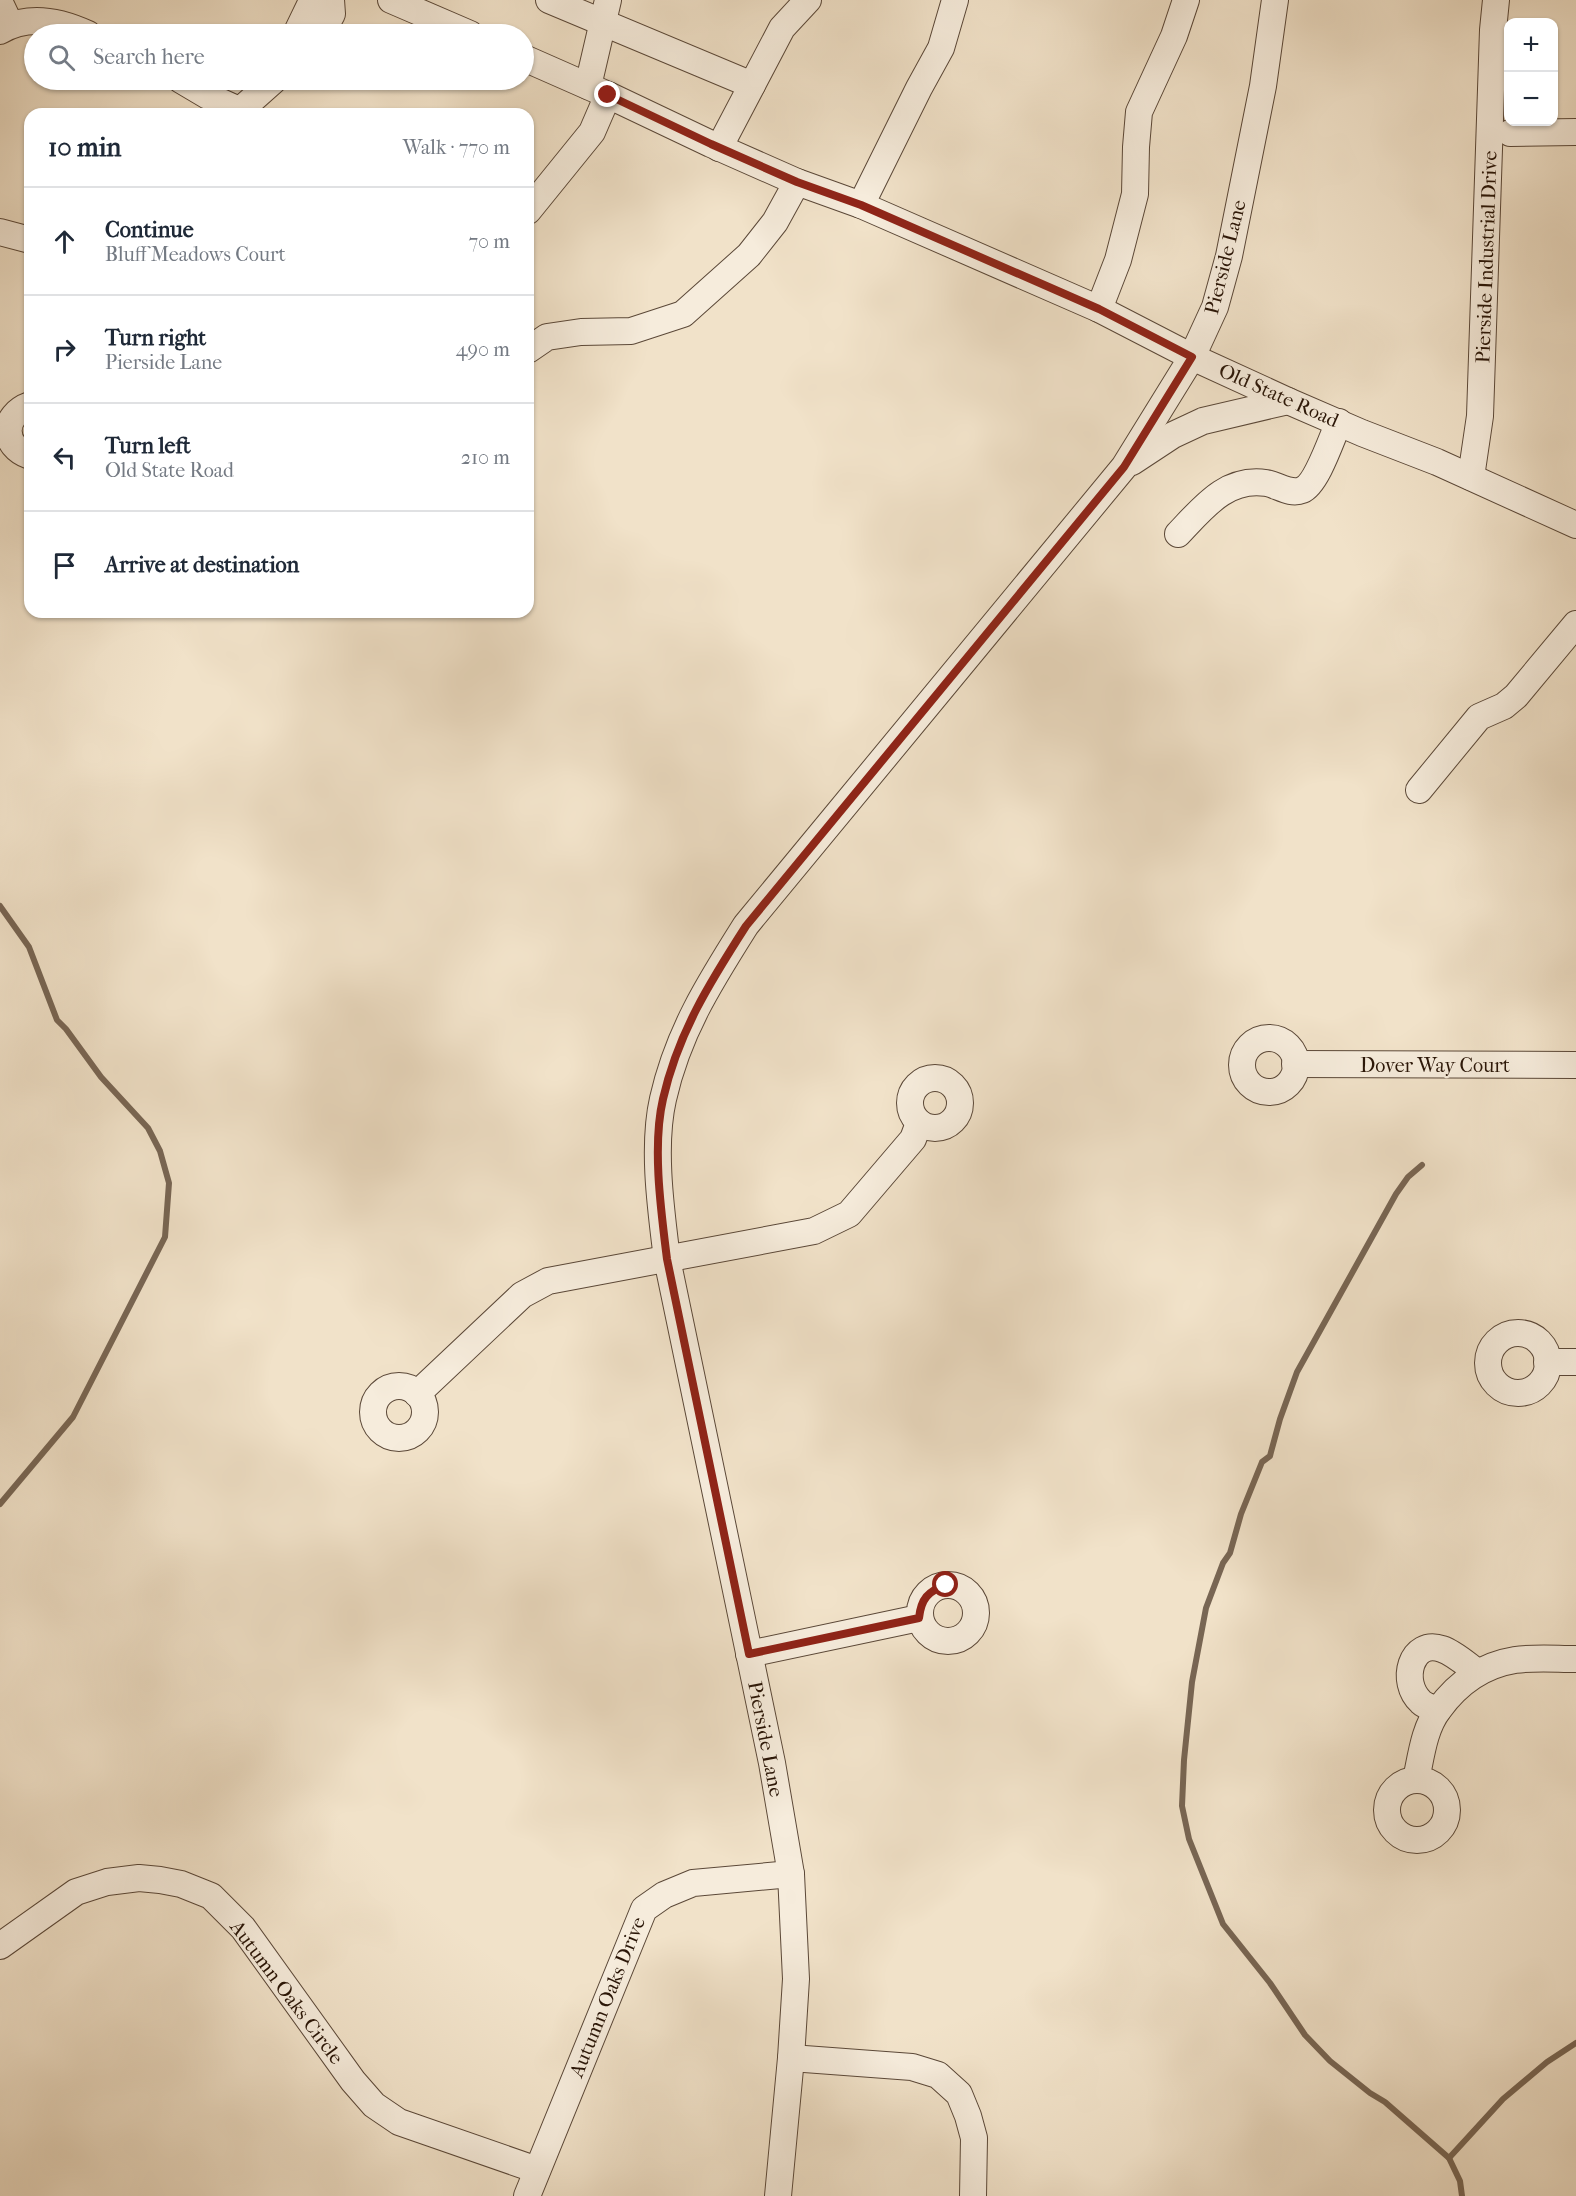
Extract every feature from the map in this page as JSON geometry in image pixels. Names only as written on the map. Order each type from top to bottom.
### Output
[{"type":"street","points":[[301,24],[310,5],[329,0],[332,14],[326,24]]},
{"type":"street","points":[[719,148],[782,28],[808,0]]},
{"type":"street","points":[[861,205],[919,87],[941,48],[955,0]]},
{"type":"street","points":[[1099,309],[1118,260],[1136,194],[1136,147],[1140,112],[1174,36],[1186,0]]},
{"type":"street","name":"Pierside Lane","points":[[778,2196],[796,1979],[791,1874],[772,1764],[667,1259],[660,1203],[658,1150],[663,1100],[680,1043],[707,987],[746,926],[1124,467],[1192,357],[1215,307],[1229,256],[1263,86],[1275,0]]},
{"type":"street","name":"Pierside Industrial Drive","points":[[1471,477],[1480,416],[1493,30],[1496,0]]},
{"type":"street","points":[[552,1],[606,12],[752,85]]},
{"type":"street","points":[[406,3],[449,24]]},
{"type":"street","points":[[534,204],[592,132],[606,12]]},
{"type":"street","points":[[3,19],[55,24]]},
{"type":"street","name":"Old State Road","points":[[534,62],[719,148],[797,182],[861,205],[1099,309],[1192,357],[1288,401],[1471,477],[1576,525]]},
{"type":"street","points":[[198,90],[230,108]]},
{"type":"street","points":[[242,108],[262,90]]},
{"type":"street","points":[[1510,133],[1576,132]]},
{"type":"street","points":[[534,346],[547,337],[581,332],[631,331],[683,314],[749,255],[775,222],[797,182]]},
{"type":"street","points":[[0,232],[24,238]]},
{"type":"street","points":[[1124,467],[1173,435],[1203,421],[1288,401]]},
{"type":"street","points":[[24,407],[15,414],[10,422],[9,431],[10,440],[15,448],[24,453]]},
{"type":"street","points":[[1178,534],[1207,504],[1227,488],[1246,483],[1267,483],[1291,491],[1302,490],[1311,483],[1317,473],[1339,422]]},
{"type":"street","points":[[1419,790],[1479,717],[1504,706],[1516,696],[1576,624]]},
{"type":"street","name":"Dover Way Court","points":[[1295,1064],[1576,1065]]},
{"type":"street","points":[[417,1394],[522,1295],[548,1281],[814,1231],[849,1214],[913,1139],[919,1123]]},
{"type":"street","points":[[1547,1362],[1576,1362]]},
{"type":"street","points":[[749,1654],[919,1618]]},
{"type":"street","points":[[1438,1710],[1423,1704],[1412,1690],[1409,1671],[1412,1661],[1419,1653],[1431,1647],[1441,1648],[1477,1672]]},
{"type":"street","points":[[1416,1780],[1424,1742],[1438,1710],[1477,1672],[1518,1659],[1576,1659]]},
{"type":"street","name":"Autumn Oaks Drive","points":[[527,2196],[644,1909],[664,1895],[693,1883],[791,1874]]},
{"type":"street","name":"Autumn Oaks Circle","points":[[0,1946],[76,1892],[107,1882],[139,1878],[160,1880],[181,1884],[211,1896],[243,1929],[353,2080],[374,2105],[399,2122],[537,2170]]},
{"type":"street","points":[[791,2058],[912,2067],[938,2076],[959,2094],[968,2116],[974,2138],[973,2196]]},
{"type":"waterway","points":[[0,906],[29,947],[57,1020],[101,1077],[148,1128],[160,1151],[169,1183],[165,1237],[73,1417],[0,1504]]},
{"type":"waterway","points":[[1422,1165],[1408,1177],[1396,1194],[1297,1372],[1280,1419],[1270,1456],[1262,1462],[1241,1514],[1230,1553],[1223,1563],[1206,1608],[1192,1682],[1182,1806],[1189,1839],[1223,1924],[1270,1983],[1305,2035],[1330,2061],[1385,2102],[1449,2158],[1460,2181],[1462,2196]]},
{"type":"waterway","points":[[1449,2158],[1503,2099],[1547,2062],[1576,2043]]},
{"type":"route","points":[[608,95],[797,182],[861,205],[1099,309],[1192,357],[1124,467],[746,926],[707,987],[680,1043],[663,1100],[658,1150],[660,1203],[667,1259],[749,1654],[919,1618],[922,1601],[928,1593],[946,1585]]}]
